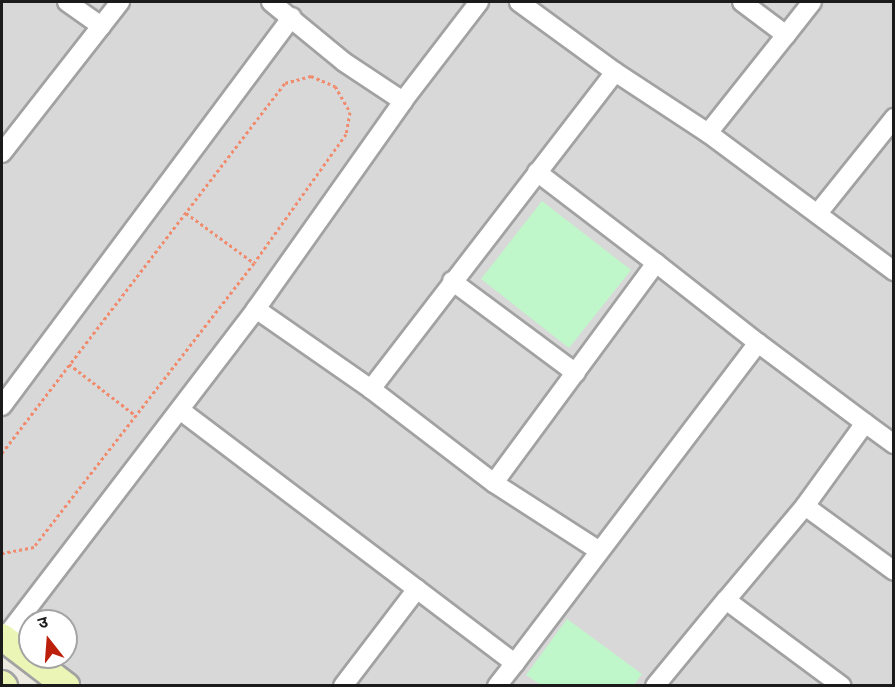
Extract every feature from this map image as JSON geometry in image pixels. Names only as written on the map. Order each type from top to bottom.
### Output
[{"type":"main road","points":[[3,638],[66,686]]},
{"type":"street","points":[[67,2],[101,26]]},
{"type":"street","points":[[2,153],[120,2]]},
{"type":"street","points":[[271,2],[344,62],[403,101]]},
{"type":"street","points":[[3,638],[256,309],[403,101],[479,2]]},
{"type":"street","points":[[519,2],[615,72],[708,134],[894,271]]},
{"type":"street","points":[[742,2],[786,35]]},
{"type":"street","points":[[708,134],[812,2]]},
{"type":"street","points":[[2,406],[292,17]]},
{"type":"street","points":[[371,389],[615,72]]},
{"type":"street","points":[[818,213],[894,118]]},
{"type":"street","points":[[537,172],[758,343],[894,444]]},
{"type":"street","points":[[494,483],[656,263]]},
{"type":"street","points":[[452,281],[576,373]]},
{"type":"street","points":[[256,309],[371,389],[494,483],[598,550]]},
{"type":"street","points":[[497,686],[598,550],[758,343]]},
{"type":"street","points":[[180,410],[515,663]]},
{"type":"street","points":[[655,686],[805,506],[865,423]]},
{"type":"street","points":[[805,506],[894,571]]},
{"type":"street","points":[[343,686],[417,589]]},
{"type":"street","points":[[726,600],[842,686]]},
{"type":"path","points":[[2,453],[285,83],[311,76],[335,86],[350,112],[346,134],[254,263],[34,547],[2,552]]},
{"type":"path","points":[[186,213],[254,263]]},
{"type":"path","points":[[69,364],[135,415]]},
{"type":"shaded area","points":[[2,2],[893,2],[893,685],[85,685],[63,669],[78,669],[78,609],[18,609],[18,635],[2,622]]},
{"type":"green space","points":[[542,201],[631,270],[569,348],[481,279]]},
{"type":"green space","points":[[567,619],[642,674],[634,685],[541,685],[526,675]]}]
